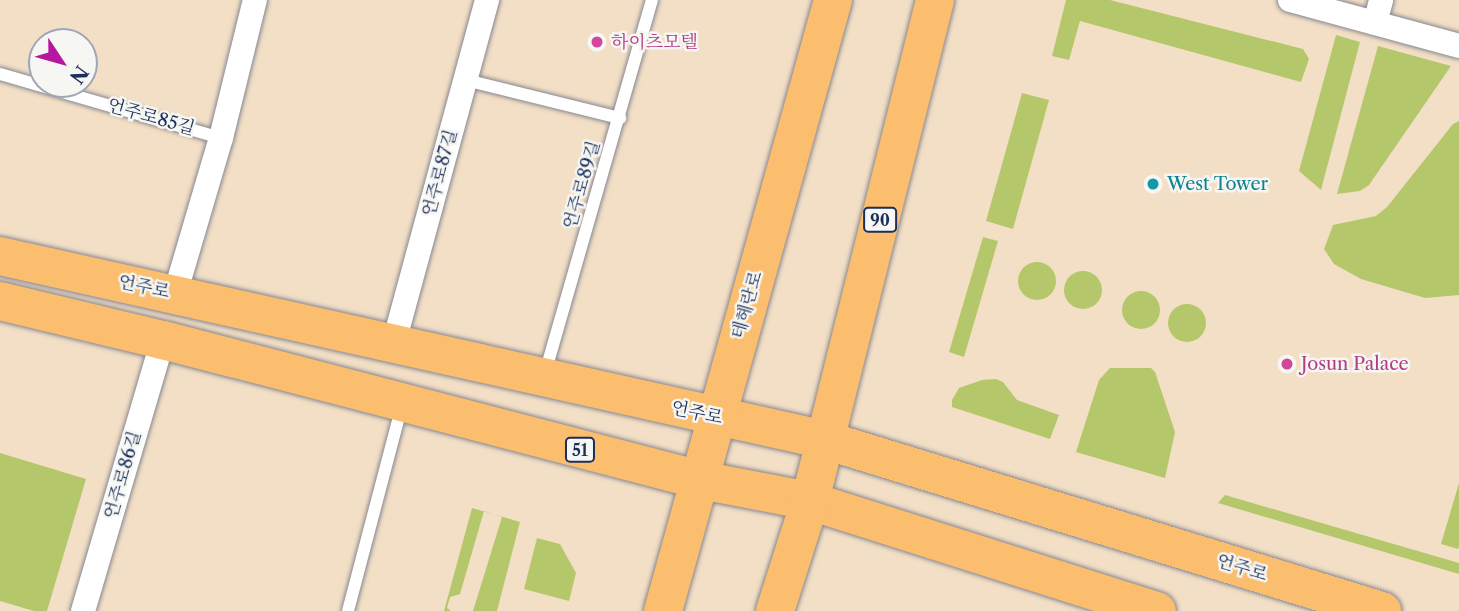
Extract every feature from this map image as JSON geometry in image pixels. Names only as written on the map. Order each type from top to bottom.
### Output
[{"type":"main road","name":"테헤란로","points":[[663,611],[833,0]]},
{"type":"main road","name":"90","points":[[775,611],[810,501],[935,0]]},
{"type":"main road","name":"언주로","points":[[0,256],[393,346],[825,440],[1382,611]]},
{"type":"main road","name":"51","points":[[0,301],[163,340],[700,480],[810,501],[1157,611]]},
{"type":"street","points":[[175,294],[221,138],[255,0]]},
{"type":"street","name":"언주로87길","points":[[393,346],[487,0]]},
{"type":"street","points":[[1290,0],[1378,12],[1459,46]]},
{"type":"street","name":"언주로86길","points":[[83,611],[163,340]]},
{"type":"lane","name":"언주로89길","points":[[543,379],[652,0]]},
{"type":"lane","name":"언주로85길","points":[[0,74],[221,138]]},
{"type":"lane","points":[[466,80],[620,118]]},
{"type":"lane","points":[[348,611],[402,404]]},
{"type":"green space","points":[[1066,0],[1110,0],[1303,49],[1309,59],[1301,82],[1080,21],[1069,60],[1052,56]]},
{"type":"green space","points":[[1336,35],[1360,42],[1321,190],[1299,171]]},
{"type":"green space","points":[[1378,46],[1451,66],[1369,185],[1360,191],[1337,194]]},
{"type":"green space","points":[[1022,93],[1049,100],[1013,229],[986,221]]},
{"type":"green space","points":[[1459,121],[1459,295],[1425,298],[1361,279],[1334,264],[1324,249],[1333,225],[1376,216],[1387,207],[1453,124]]},
{"type":"green space","points":[[983,237],[998,241],[964,357],[949,352]]},
{"type":"green space","points":[[1037,262],[1050,268],[1056,281],[1050,294],[1037,300],[1024,294],[1018,281],[1024,268]]},
{"type":"green space","points":[[1083,271],[1096,277],[1102,290],[1096,303],[1083,309],[1070,303],[1064,290],[1070,277]]},
{"type":"green space","points":[[1141,291],[1154,297],[1160,310],[1154,323],[1141,329],[1128,323],[1122,310],[1128,297]]},
{"type":"green space","points":[[1187,304],[1200,310],[1206,323],[1200,336],[1187,342],[1174,336],[1168,323],[1174,310]]},
{"type":"green space","points":[[1110,368],[1151,368],[1155,372],[1175,432],[1165,478],[1076,452],[1099,380]]},
{"type":"green space","points":[[996,379],[1003,382],[1017,400],[1059,415],[1050,439],[952,407],[952,400],[959,388],[982,380]]},
{"type":"green space","points":[[0,453],[86,479],[47,611],[34,611],[0,601]]},
{"type":"green space","points":[[1459,483],[1459,546],[1458,549],[1441,544]]},
{"type":"green space","points":[[1225,495],[1459,563],[1459,574],[1218,503]]},
{"type":"green space","points":[[472,508],[484,511],[460,594],[450,597],[447,608],[451,611],[444,611]]},
{"type":"green space","points":[[496,515],[520,522],[497,611],[473,611],[502,517]]},
{"type":"green space","points":[[537,538],[560,544],[576,573],[569,601],[524,589]]},
{"type":"place","name":"하이츠모텔","points":[[597,42]]},
{"type":"place","name":"West Tower","points":[[1153,184]]},
{"type":"place","name":"Josun Palace","points":[[1287,364]]}]
